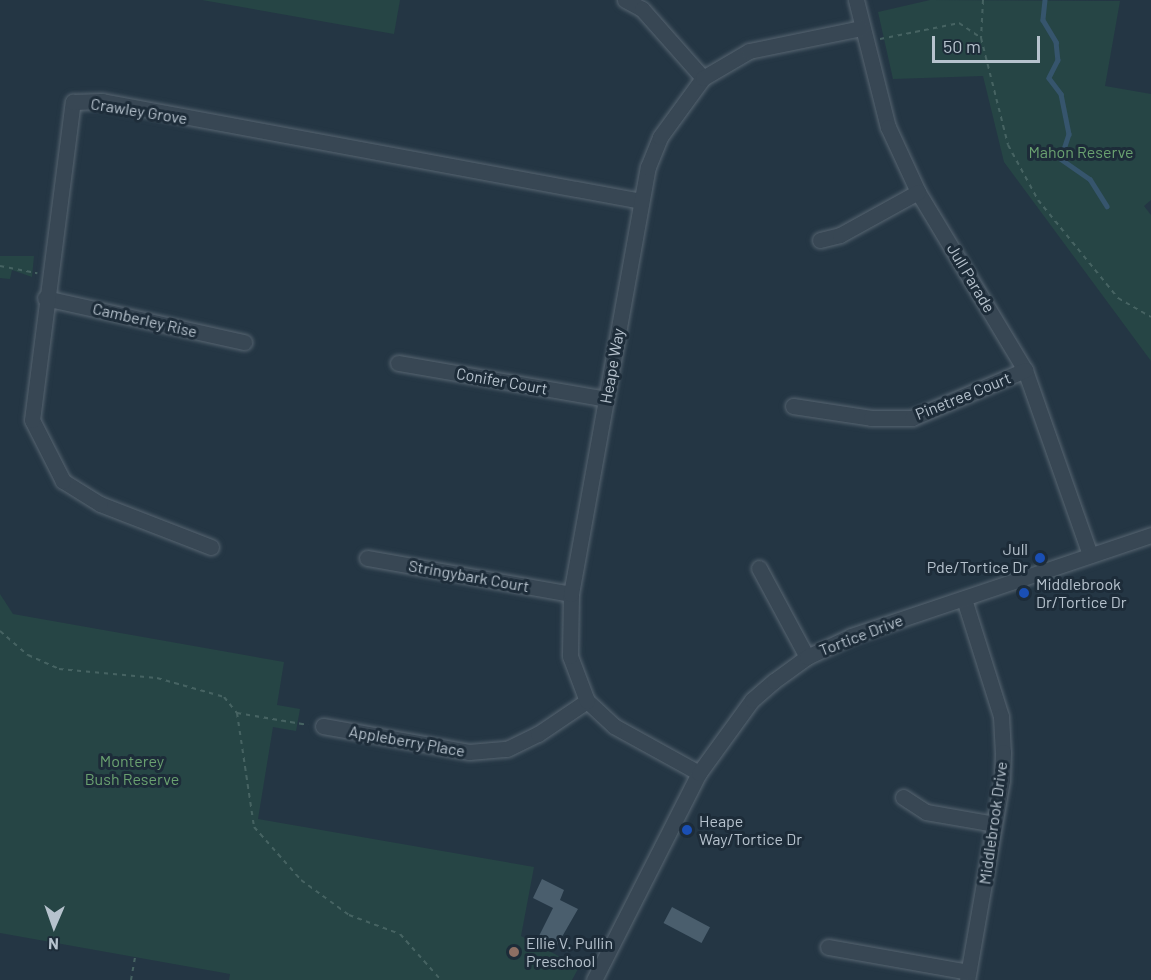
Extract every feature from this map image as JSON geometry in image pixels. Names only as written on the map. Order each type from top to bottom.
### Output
[{"type":"street","points":[[625,0],[642,9],[703,78]]},
{"type":"street","name":"Jull Parade","points":[[856,0],[888,128],[918,192],[1025,370],[1090,555]]},
{"type":"street","name":"Heape Way","points":[[699,773],[614,726],[587,701],[570,656],[571,594],[641,201],[660,137],[703,78],[749,51],[863,35]]},
{"type":"street","name":"Crawley Grove","points":[[211,547],[100,504],[63,481],[32,420],[48,274],[74,102],[102,101],[641,201]]},
{"type":"street","points":[[820,240],[840,235],[918,192]]},
{"type":"street","name":"Camberley Rise","points":[[45,298],[244,342]]},
{"type":"street","name":"Conifer Court","points":[[398,363],[606,399]]},
{"type":"street","name":"Pinetree Court","points":[[793,406],[871,418],[912,418],[1025,370]]},
{"type":"street","name":"Tortice Drive","points":[[594,980],[699,773],[752,700],[807,657],[851,636],[1151,535]]},
{"type":"street","name":"Stringybark Court","points":[[366,558],[571,594]]},
{"type":"street","points":[[759,568],[807,657]]},
{"type":"street","name":"Middlebrook Drive","points":[[964,598],[1001,716],[1002,780],[968,976]]},
{"type":"street","name":"Appleberry Place","points":[[323,726],[469,752],[507,749],[538,734],[587,701]]},
{"type":"street","points":[[903,796],[926,812],[994,824]]},
{"type":"street","points":[[828,947],[968,976]]},
{"type":"path","points":[[983,0],[981,38],[1008,145],[1038,200],[1118,298],[1151,317]]},
{"type":"path","points":[[863,35],[959,23],[981,38]]},
{"type":"path","points":[[0,266],[48,274]]},
{"type":"path","points":[[0,631],[28,655],[59,669],[157,678],[224,697],[237,712],[254,827],[301,880],[349,915],[400,934],[441,980]]},
{"type":"path","points":[[237,712],[323,726]]},
{"type":"path","points":[[131,980],[135,957]]},
{"type":"green space","points":[[202,0],[400,0],[394,34]]},
{"type":"green space","name":"Mahon Reserve","points":[[930,0],[1120,1],[1105,86],[1151,94],[1151,200],[1144,206],[1151,215],[1151,361],[1004,162],[983,76],[893,79],[878,12]]},
{"type":"green space","points":[[0,256],[34,256],[32,277],[12,270],[10,279],[0,278]]},
{"type":"green space","name":"Monterey Bush Reserve","points":[[0,594],[13,614],[284,662],[277,705],[300,709],[296,731],[273,727],[258,819],[534,867],[521,936],[579,967],[572,980],[229,980],[230,974],[0,933]]},
{"type":"building","points":[[542,879],[564,890],[560,900],[578,909],[555,949],[537,940],[553,908],[533,898]]},
{"type":"building","points":[[672,907],[710,927],[702,943],[664,923]]},
{"type":"waterway","points":[[1045,0],[1043,20],[1056,42],[1058,60],[1049,78],[1061,94],[1069,134],[1061,159],[1090,179],[1107,206]]},
{"type":"place","name":"Jull Pde/Tortice Dr","points":[[1040,558]]},
{"type":"place","name":"Middlebrook Dr/Tortice Dr","points":[[1024,593]]},
{"type":"place","name":"Heape Way/Tortice Dr","points":[[687,830]]},
{"type":"place","name":"Ellie V. Pullin Preschool","points":[[514,952]]}]
